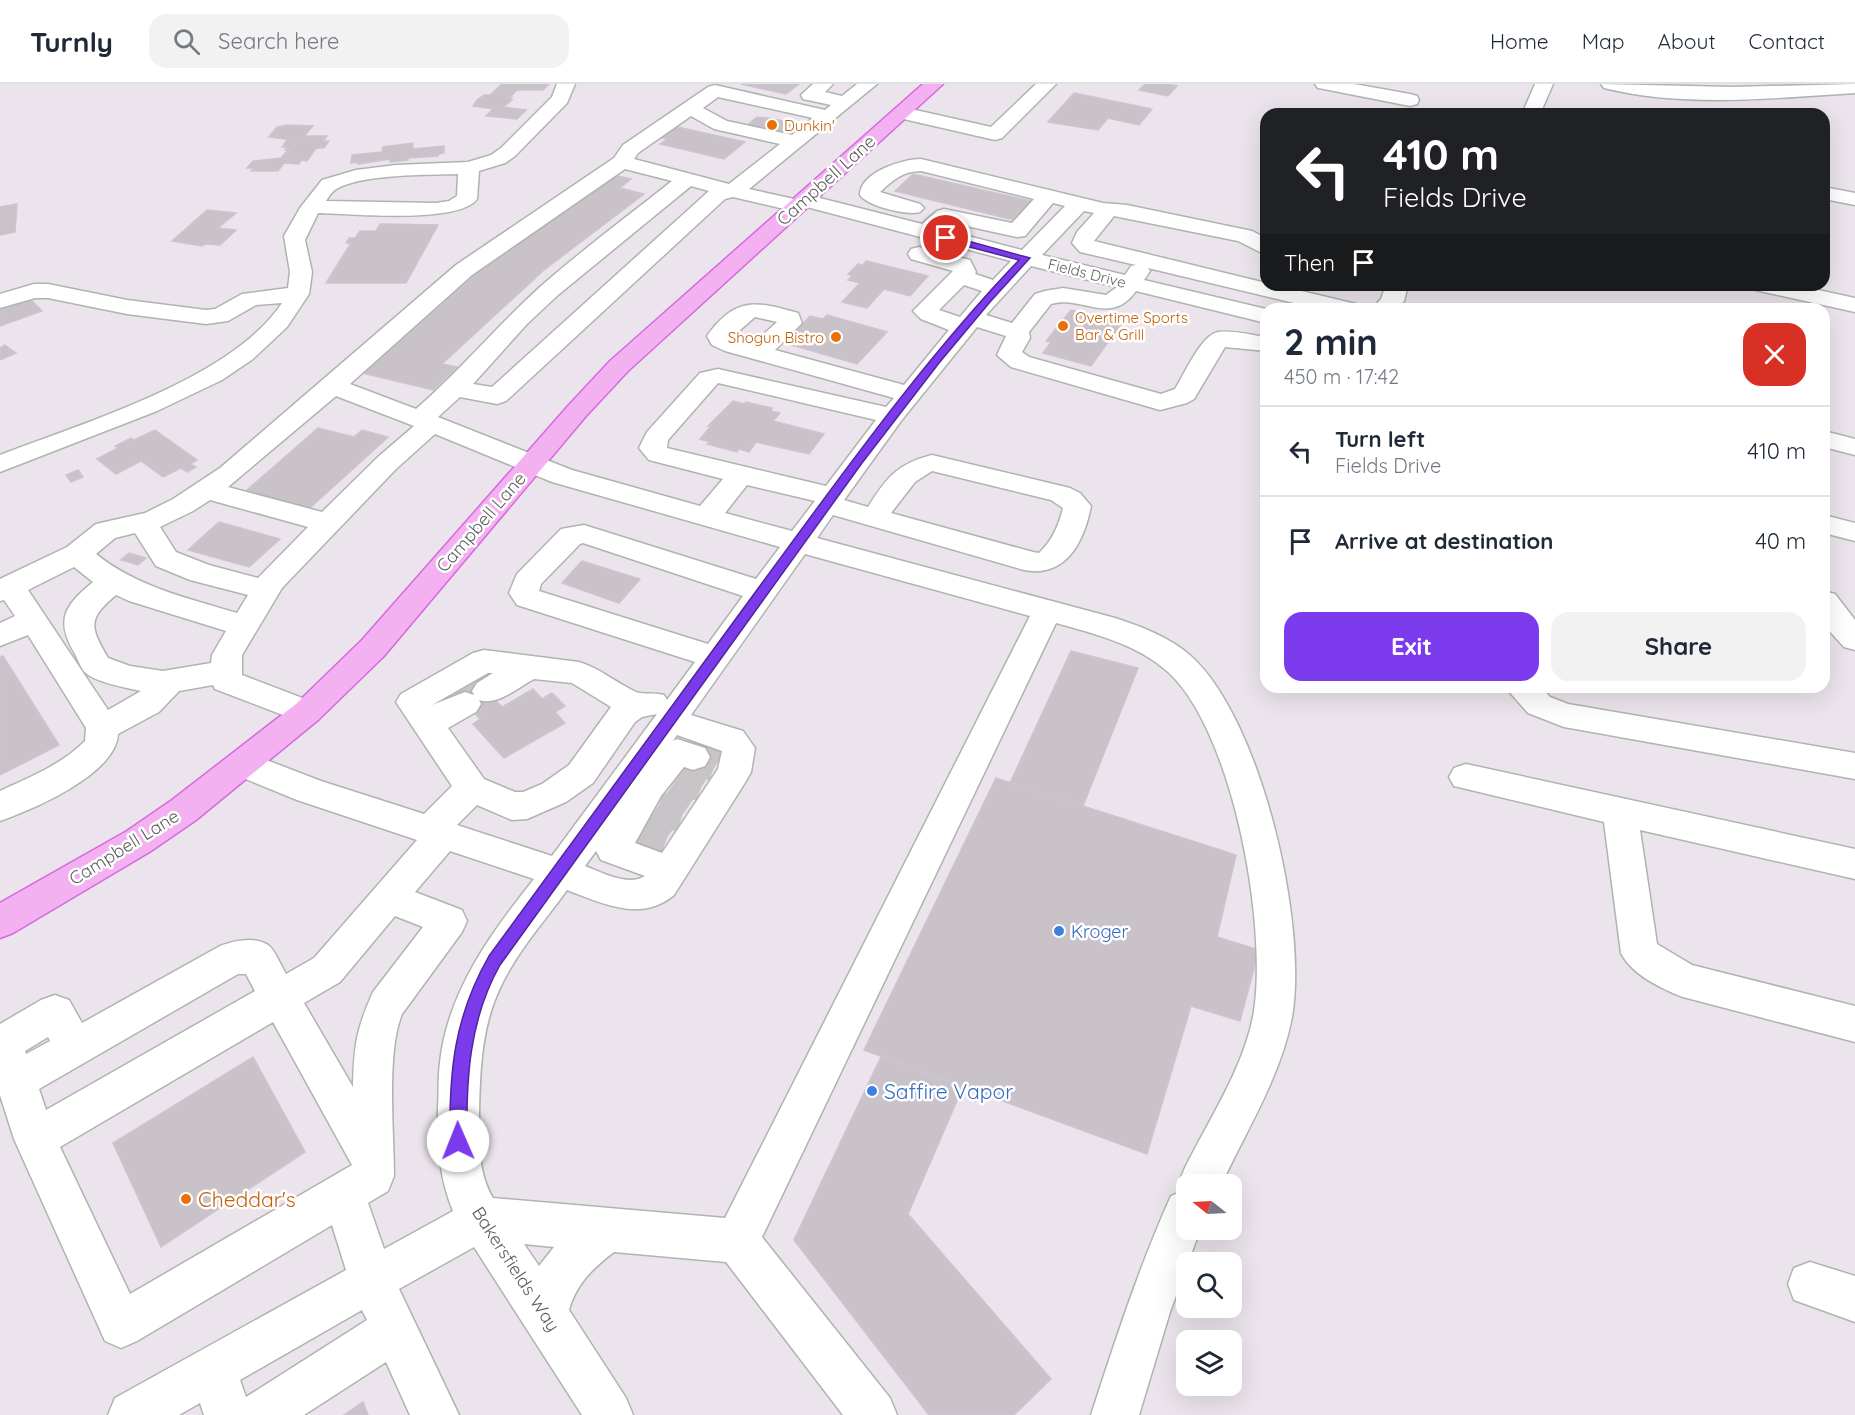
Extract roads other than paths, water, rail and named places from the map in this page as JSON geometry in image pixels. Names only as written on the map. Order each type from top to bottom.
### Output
[{"type":"main road","name":"Campbell Lane","points":[[0,922],[139,841],[184,810],[307,712],[373,648],[619,366],[934,84]]},
{"type":"street","points":[[0,464],[144,408],[202,381],[235,362],[254,346],[286,312],[298,294],[302,271],[294,238],[326,186],[346,178],[442,168],[469,168],[498,159],[508,152],[560,99],[566,84]]},
{"type":"street","points":[[824,84],[810,95],[846,102]]},
{"type":"street","points":[[455,388],[497,396],[718,194],[733,190],[868,84]]},
{"type":"street","points":[[902,112],[996,134],[1047,84]]},
{"type":"street","points":[[1324,84],[1410,99]]},
{"type":"street","points":[[1534,108],[1544,84]]},
{"type":"street","points":[[1610,84],[1668,92],[1714,94],[1855,87]]},
{"type":"street","points":[[0,807],[73,771],[85,762],[101,745],[102,727],[33,620],[5,589],[77,554],[106,531],[153,520],[183,505],[230,474],[464,270],[622,162],[630,149],[697,112],[722,90],[828,116]]},
{"type":"street","points":[[697,112],[722,125],[796,142]]},
{"type":"street","name":"Fields Drive","points":[[622,162],[733,190],[926,232],[1030,242],[1130,284],[1260,315]]},
{"type":"street","points":[[1030,242],[944,215],[877,200],[870,195],[870,190],[898,166],[921,165],[1077,202],[1232,234],[1260,245]]},
{"type":"street","points":[[313,207],[436,209],[455,206],[467,199],[469,168]]},
{"type":"street","points":[[307,712],[226,681],[227,655],[271,581],[426,422],[519,319],[550,290],[687,179]]},
{"type":"street","points":[[1830,194],[1855,199]]},
{"type":"street","points":[[1077,202],[1106,213],[1085,237],[1083,243],[1096,250],[1260,291]]},
{"type":"street","name":"Bakersfields Way","points":[[599,1411],[545,1314],[471,1202],[462,1173],[458,1141],[458,1091],[465,1034],[482,983],[494,960],[560,873],[675,802],[676,713],[900,405],[997,288],[1030,242],[1077,202]]},
{"type":"street","points":[[926,232],[944,215]]},
{"type":"street","points":[[874,241],[895,225]]},
{"type":"street","points":[[899,249],[962,265],[965,272],[925,311],[929,314],[1017,332]]},
{"type":"street","points":[[1244,286],[1260,258]]},
{"type":"street","points":[[1146,262],[1118,298],[1108,302],[1067,294],[1043,299],[1017,332],[1018,338],[1009,355],[1013,359],[1160,402],[1185,394],[1214,344],[1220,339],[1260,343]]},
{"type":"street","points":[[960,277],[997,288]]},
{"type":"street","points":[[0,302],[33,291],[48,291],[127,307],[206,317],[220,316],[250,299],[298,294]]},
{"type":"street","points":[[1262,291],[1316,303]]},
{"type":"street","points":[[1791,291],[1855,305]]},
{"type":"street","points":[[758,352],[900,405]]},
{"type":"street","points":[[875,517],[904,476],[912,469],[932,463],[1060,494],[1077,506],[1076,516],[1058,551],[1044,562],[1024,560],[875,517],[830,500],[658,454],[652,448],[656,438],[709,378],[718,376],[900,405]]},
{"type":"street","points":[[333,386],[562,476],[1048,610],[1141,639],[1175,660],[1189,675],[1212,709],[1232,750],[1249,797],[1267,877],[1276,949],[1276,993],[1267,1035],[1254,1073],[1204,1174]]},
{"type":"street","points":[[1830,441],[1855,447]]},
{"type":"street","points":[[707,516],[741,475]]},
{"type":"street","points":[[205,490],[328,523]]},
{"type":"street","points":[[605,541],[644,499]]},
{"type":"street","points":[[143,523],[166,559],[200,573],[266,590]]},
{"type":"street","points":[[1830,526],[1855,532]]},
{"type":"street","points":[[715,657],[527,598],[524,593],[527,581],[571,536],[584,534],[762,592]]},
{"type":"street","points":[[77,554],[104,576],[139,594],[243,626]]},
{"type":"street","points":[[114,581],[81,613],[78,631],[97,666],[128,677],[169,682],[227,670]]},
{"type":"street","points":[[738,1241],[871,966],[1048,610]]},
{"type":"street","points":[[1830,611],[1855,639]]},
{"type":"street","points":[[0,635],[33,620]]},
{"type":"street","points":[[243,764],[291,786],[617,893],[638,895],[653,891],[675,802],[739,748],[731,740],[652,703],[634,706],[624,713],[581,774],[554,793],[527,805],[512,806],[472,788],[412,702],[484,661],[579,673],[634,706]]},
{"type":"street","points":[[427,724],[529,667]]},
{"type":"street","points":[[102,727],[137,711],[161,694],[169,682]]},
{"type":"street","points":[[1527,693],[1539,705],[1564,715],[1855,766]]},
{"type":"street","points":[[1466,777],[1855,864]]},
{"type":"street","points":[[35,1139],[327,970],[388,898],[436,832],[472,788]]},
{"type":"street","points":[[1620,813],[1640,953],[1683,980],[1855,1024]]},
{"type":"street","points":[[373,1159],[256,957],[233,958],[75,1047],[55,1012],[3,1043],[35,1139],[121,1325],[373,1176],[374,1052],[377,1028],[387,1004],[449,921],[388,898]]},
{"type":"street","points":[[343,1193],[372,1281],[435,1415]]},
{"type":"street","points":[[132,1415],[481,1219],[738,1241],[873,1415]]},
{"type":"street","points":[[545,1314],[555,1281],[579,1251],[607,1230]]},
{"type":"street","points":[[1115,1415],[1138,1338],[1176,1235]]},
{"type":"street","points":[[1810,1284],[1855,1299]]},
{"type":"street","points":[[261,1415],[395,1329]]},
{"type":"street","points":[[214,1371],[228,1415]]},
{"type":"tunnel","points":[[693,757],[715,765]]},
{"type":"tunnel","points":[[679,777],[702,785]]},
{"type":"tunnel","points":[[658,808],[682,816]]},
{"type":"tunnel","points":[[643,829],[667,838]]},
{"type":"place","name":"Dunkin'","points":[[772,125]]},
{"type":"place","name":"Overtime Sports Bar & Grill","points":[[1063,326]]},
{"type":"place","name":"Shogun Bistro","points":[[836,337]]},
{"type":"place","name":"Kroger","points":[[1059,931]]},
{"type":"place","name":"Saffire Vapor","points":[[872,1091]]},
{"type":"place","name":"Cheddar's","points":[[186,1199]]}]
